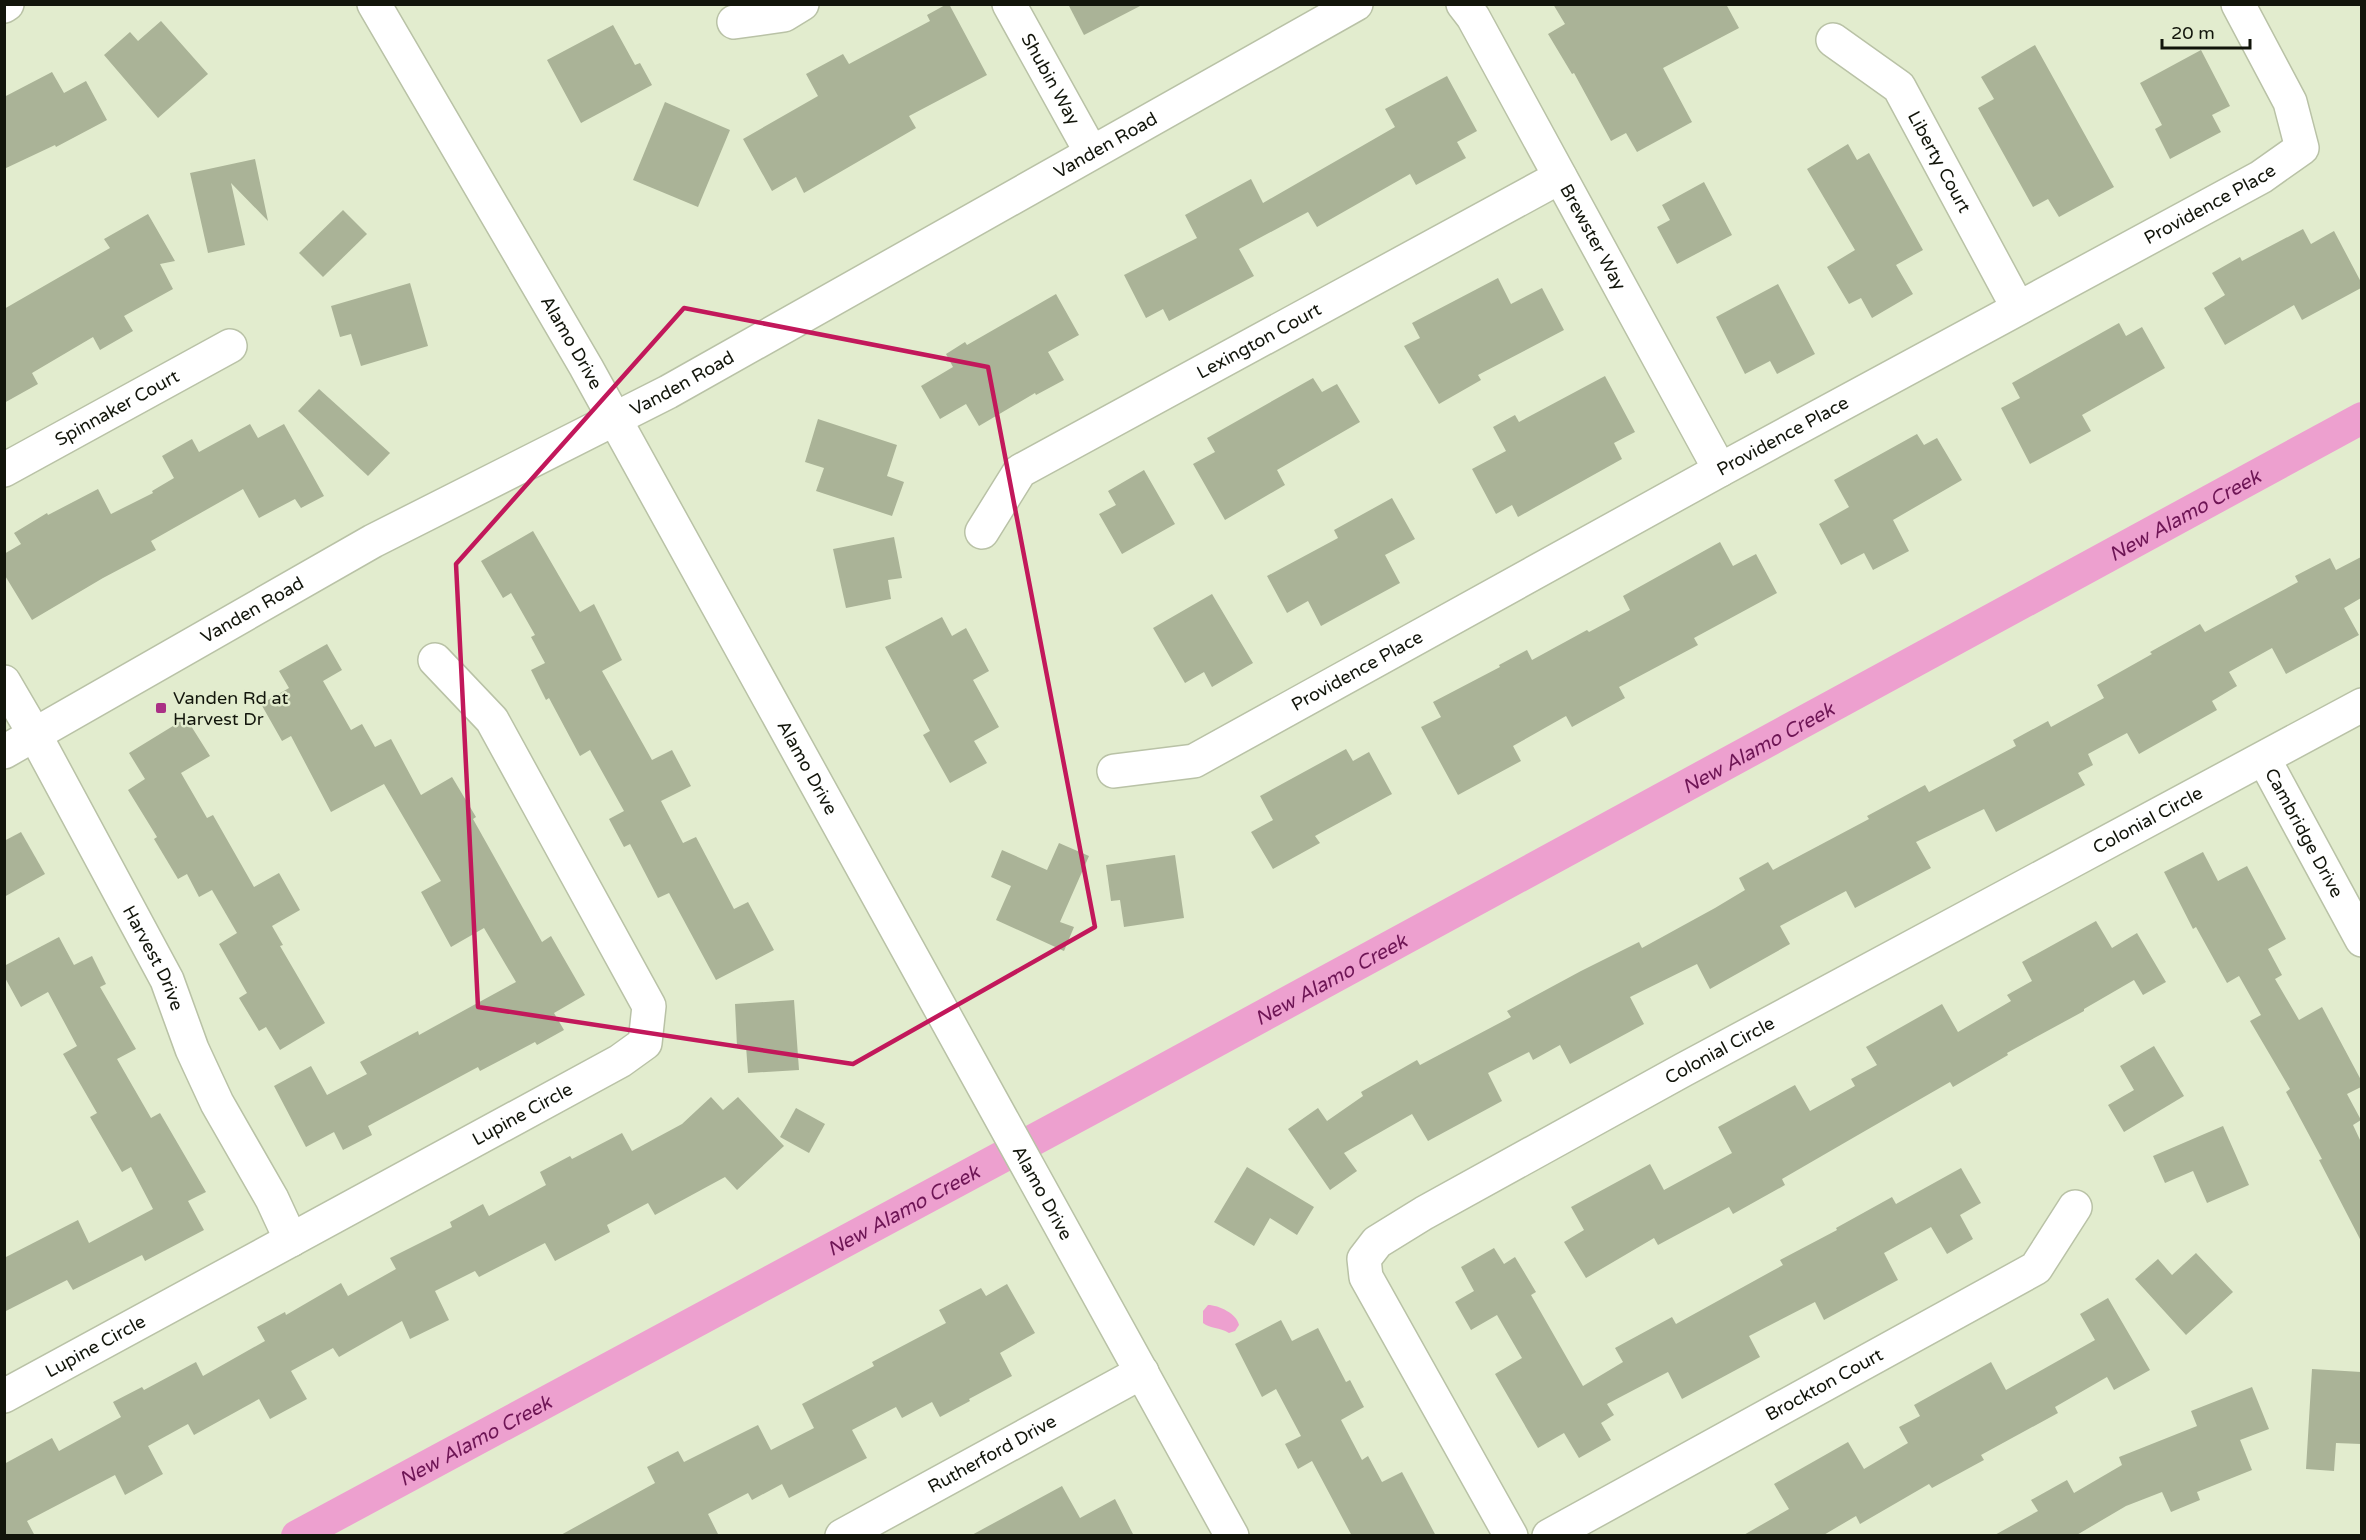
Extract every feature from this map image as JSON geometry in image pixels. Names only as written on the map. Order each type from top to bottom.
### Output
[{"type":"street","name":"Alamo Drive","points":[[374,4],[615,420],[1232,1536]]},
{"type":"street","points":[[734,22],[784,15],[802,4]]},
{"type":"street","name":"Shubin Way","points":[[1008,4],[1091,153]]},
{"type":"street","name":"Vanden Road","points":[[4,752],[373,541],[668,392],[1356,4]]},
{"type":"street","name":"Brewster Way","points":[[1463,4],[1473,17],[1719,470]]},
{"type":"street","name":"Providence Place","points":[[1114,771],[1194,761],[1719,470],[2261,177],[2302,147],[2290,102],[2238,4]]},
{"type":"street","name":"Liberty Court","points":[[1833,40],[1899,87],[2018,308]]},
{"type":"street","name":"Lexington Court","points":[[982,532],[1020,471],[1560,177]]},
{"type":"street","name":"Spinnaker Court","points":[[4,470],[230,346]]},
{"type":"street","name":"Lupine Circle","points":[[4,1396],[620,1061],[645,1043],[649,1005],[492,720],[435,660]]},
{"type":"street","name":"Harvest Drive","points":[[4,682],[167,980],[192,1049],[217,1103],[272,1199],[291,1240]]},
{"type":"street","name":"Colonial Circle","points":[[1511,1536],[1366,1277],[1364,1259],[1377,1242],[1424,1213],[1683,1070],[2361,705]]},
{"type":"street","name":"Cambridge Drive","points":[[2264,759],[2361,940]]},
{"type":"street","name":"Brockton Court","points":[[1549,1536],[2036,1268],[2075,1207]]},
{"type":"street","name":"Rutherford Drive","points":[[842,1536],[1142,1372]]},
{"type":"highlighted area","points":[[684,308],[988,367],[1095,927],[853,1064],[478,1007],[456,564]]},
{"type":"shaded area","points":[[1208,1305],[1222,1308],[1235,1317],[1239,1325],[1235,1331],[1229,1333],[1203,1323],[1203,1311]]},
{"type":"building","points":[[947,4],[987,75],[909,116],[916,128],[804,193],[796,177],[772,191],[743,139],[818,96],[806,74],[843,54],[849,64],[930,21],[927,15]]},
{"type":"building","points":[[1068,4],[1144,4],[1084,35]]},
{"type":"building","points":[[1553,4],[1726,4],[1739,28],[1663,68],[1692,122],[1637,152],[1626,133],[1611,141],[1574,73],[1572,74],[1548,34],[1565,24]]},
{"type":"building","points":[[161,21],[208,74],[158,118],[104,55],[130,32],[138,41]]},
{"type":"building","points":[[613,25],[635,65],[640,63],[652,85],[581,123],[547,60]]},
{"type":"building","points":[[2035,45],[2114,187],[2059,217],[2048,199],[2033,207],[1978,108],[1994,99],[1981,77]]},
{"type":"building","points":[[2201,50],[2230,106],[2212,115],[2221,132],[2170,159],[2155,129],[2162,125],[2140,83]]},
{"type":"building","points":[[52,72],[64,93],[86,81],[107,120],[56,147],[55,145],[4,169],[4,97]]},
{"type":"building","points":[[1447,76],[1477,131],[1457,142],[1466,158],[1416,185],[1410,174],[1317,227],[1308,212],[1239,249],[1254,276],[1169,321],[1163,309],[1146,318],[1124,275],[1197,238],[1185,215],[1251,179],[1263,203],[1395,127],[1385,109]]},
{"type":"building","points":[[665,102],[730,130],[698,207],[633,180]]},
{"type":"building","points":[[1848,144],[1857,160],[1869,153],[1923,250],[1896,265],[1913,294],[1872,318],[1861,298],[1849,304],[1827,267],[1855,250],[1807,169]]},
{"type":"building","points":[[255,159],[268,221],[231,183],[245,245],[208,253],[190,173]]},
{"type":"building","points":[[1704,182],[1732,235],[1677,264],[1657,227],[1670,220],[1662,205]]},
{"type":"building","points":[[343,210],[367,234],[323,277],[299,253]]},
{"type":"building","points":[[148,214],[175,261],[160,264],[173,289],[124,316],[133,331],[100,350],[93,337],[32,373],[38,384],[4,403],[4,309],[110,248],[104,239]]},
{"type":"building","points":[[2303,229],[2311,244],[2334,231],[2361,282],[2361,288],[2302,320],[2294,305],[2225,345],[2204,308],[2225,295],[2212,273],[2240,257],[2242,261]]},
{"type":"building","points":[[1498,278],[1511,304],[1542,288],[1564,330],[1478,375],[1481,380],[1439,404],[1404,346],[1420,338],[1412,323]]},
{"type":"building","points":[[410,283],[428,346],[361,366],[351,334],[340,337],[331,306]]},
{"type":"building","points":[[1778,284],[1815,354],[1777,374],[1770,361],[1745,374],[1716,317]]},
{"type":"building","points":[[1056,294],[1079,335],[1048,352],[1064,380],[1036,395],[1035,393],[979,426],[966,404],[940,419],[921,386],[953,367],[946,354],[965,342],[967,345]]},
{"type":"building","points":[[2119,323],[2126,336],[2142,327],[2165,368],[2082,415],[2091,431],[2030,464],[2001,408],[2020,398],[2012,383]]},
{"type":"building","points":[[1605,376],[1635,432],[1614,443],[1622,459],[1518,517],[1512,505],[1496,514],[1472,469],[1506,451],[1493,427],[1515,415],[1519,422]]},
{"type":"building","points":[[1313,378],[1322,392],[1337,384],[1360,422],[1277,470],[1285,485],[1225,520],[1193,464],[1215,452],[1207,438]]},
{"type":"building","points":[[319,389],[390,453],[368,476],[298,411]]},
{"type":"building","points":[[818,419],[897,445],[887,476],[904,482],[892,516],[816,491],[824,468],[805,462]]},
{"type":"building","points":[[250,424],[258,438],[284,424],[324,496],[301,508],[295,499],[259,518],[243,489],[151,541],[156,550],[32,620],[4,574],[4,554],[21,544],[14,533],[47,513],[48,515],[98,489],[111,514],[153,493],[152,491],[174,478],[162,456],[192,439],[199,452]]},
{"type":"building","points":[[1917,434],[1924,445],[1937,438],[1962,480],[1893,520],[1909,551],[1873,570],[1864,553],[1841,565],[1819,524],[1849,507],[1834,480]]},
{"type":"building","points":[[1144,470],[1175,524],[1122,554],[1099,514],[1116,505],[1108,491]]},
{"type":"building","points":[[1392,498],[1415,539],[1385,555],[1400,583],[1321,626],[1308,601],[1287,613],[1267,576],[1338,538],[1334,530]]},
{"type":"building","points":[[533,531],[580,612],[594,604],[622,660],[602,671],[652,760],[672,750],[691,786],[661,801],[683,843],[696,837],[734,909],[748,902],[774,950],[716,980],[669,893],[658,898],[630,844],[624,847],[609,819],[624,811],[590,750],[580,756],[549,698],[546,700],[531,670],[545,663],[531,637],[535,635],[511,593],[503,598],[481,561]]},
{"type":"building","points":[[894,537],[902,578],[888,580],[891,599],[846,608],[833,549]]},
{"type":"building","points":[[1720,542],[1733,566],[1756,554],[1777,593],[1694,638],[1698,645],[1619,687],[1625,698],[1572,727],[1566,716],[1513,746],[1521,761],[1458,795],[1421,727],[1441,717],[1433,702],[1500,667],[1499,665],[1527,650],[1532,660],[1630,610],[1623,596]]},
{"type":"building","points":[[2361,557],[2361,598],[2344,608],[2359,635],[2286,674],[2272,648],[2229,672],[2237,686],[2212,701],[2217,710],[2139,754],[2127,733],[2088,754],[2093,765],[2078,773],[2085,785],[1996,832],[1984,809],[1916,842],[1931,868],[1855,908],[1846,891],[1780,926],[1790,944],[1710,989],[1697,964],[1630,997],[1644,1024],[1570,1064],[1560,1045],[1533,1060],[1529,1052],[1488,1073],[1502,1101],[1428,1141],[1412,1114],[1344,1153],[1357,1171],[1330,1190],[1288,1129],[1318,1108],[1327,1121],[1363,1096],[1361,1092],[1417,1060],[1420,1065],[1511,1017],[1507,1011],[1581,971],[1639,942],[1642,948],[1715,908],[1745,890],[1739,878],[1768,862],[1773,870],[1869,819],[1867,816],[1925,785],[1929,792],[2016,746],[2013,740],[2048,721],[2051,727],[2104,698],[2097,685],[2200,624],[2205,632],[2298,582],[2295,576],[2330,558],[2336,570]]},
{"type":"building","points":[[1212,594],[1253,663],[1212,687],[1204,672],[1185,683],[1153,628]]},
{"type":"building","points":[[942,617],[952,636],[966,628],[989,671],[973,680],[999,727],[974,741],[987,763],[950,783],[923,735],[930,731],[885,647]]},
{"type":"building","points":[[327,644],[342,670],[323,681],[351,730],[362,724],[375,747],[391,739],[421,795],[452,777],[476,817],[473,819],[542,942],[551,936],[585,995],[554,1013],[564,1030],[537,1045],[535,1042],[480,1071],[478,1067],[368,1126],[372,1135],[343,1150],[334,1132],[306,1147],[274,1086],[311,1066],[327,1095],[367,1074],[360,1062],[418,1031],[419,1035],[516,982],[484,928],[451,947],[421,892],[441,881],[384,784],[331,812],[291,736],[282,741],[261,704],[289,688],[279,671]]},
{"type":"building","points":[[186,718],[210,756],[181,773],[207,818],[213,815],[254,887],[279,873],[300,910],[272,926],[283,945],[280,946],[325,1023],[280,1050],[266,1027],[259,1031],[239,998],[247,993],[219,944],[237,933],[212,890],[199,897],[187,874],[178,879],[154,839],[157,837],[128,790],[145,779],[129,753]]},
{"type":"building","points":[[1346,749],[1353,761],[1369,752],[1392,794],[1315,836],[1320,843],[1273,869],[1251,832],[1273,820],[1260,796]]},
{"type":"building","points":[[21,832],[45,874],[4,897],[4,841]]},
{"type":"building","points":[[1059,843],[1089,856],[1060,922],[1074,927],[1064,951],[996,920],[1011,886],[991,877],[1002,850],[1047,870]]},
{"type":"building","points":[[2203,852],[2218,881],[2247,866],[2286,939],[2268,949],[2282,975],[2275,979],[2299,1020],[2322,1007],[2361,1080],[2361,1087],[2347,1094],[2361,1120],[2353,1125],[2361,1142],[2361,1241],[2319,1160],[2322,1159],[2286,1092],[2290,1089],[2250,1021],[2261,1015],[2239,976],[2227,983],[2196,927],[2193,929],[2164,872]]},
{"type":"building","points":[[1175,855],[1184,918],[1124,927],[1120,900],[1111,901],[1106,865]]},
{"type":"building","points":[[2096,921],[2112,948],[2137,933],[2166,982],[2143,995],[2134,980],[1953,1087],[1950,1082],[1782,1179],[1785,1185],[1733,1214],[1729,1207],[1658,1245],[1654,1238],[1586,1278],[1564,1242],[1584,1230],[1571,1207],[1650,1164],[1664,1190],[1732,1153],[1718,1127],[1795,1085],[1810,1111],[1855,1086],[1851,1079],[1877,1065],[1866,1047],[1942,1004],[1958,1032],[2011,1001],[2007,995],[2032,981],[2022,962]]},
{"type":"building","points":[[59,937],[74,965],[92,956],[106,984],[100,987],[136,1049],[117,1059],[151,1118],[160,1113],[206,1192],[188,1201],[204,1230],[145,1261],[142,1255],[73,1290],[67,1280],[4,1312],[4,1258],[78,1220],[89,1243],[153,1209],[131,1167],[122,1172],[90,1117],[97,1113],[63,1054],[77,1046],[48,992],[21,1007],[4,976],[4,966]]},
{"type":"building","points":[[794,1000],[799,1070],[748,1073],[746,1046],[737,1046],[735,1004]]},
{"type":"building","points":[[2154,1046],[2184,1096],[2124,1132],[2108,1105],[2134,1090],[2120,1066]]},
{"type":"building","points":[[711,1097],[723,1110],[738,1097],[784,1146],[737,1190],[725,1177],[655,1215],[648,1203],[607,1225],[610,1232],[555,1261],[545,1243],[479,1277],[475,1271],[435,1291],[449,1320],[410,1339],[402,1321],[339,1357],[333,1348],[291,1371],[307,1399],[270,1419],[259,1399],[194,1435],[188,1424],[148,1446],[163,1474],[125,1495],[115,1475],[27,1521],[35,1536],[4,1536],[4,1464],[52,1438],[59,1451],[121,1417],[113,1402],[142,1387],[144,1390],[196,1362],[203,1376],[265,1341],[257,1327],[285,1312],[286,1315],[341,1283],[348,1296],[396,1269],[390,1258],[452,1227],[450,1222],[483,1204],[489,1216],[546,1185],[540,1172],[570,1156],[572,1159],[622,1133],[632,1151],[682,1124]]},
{"type":"building","points":[[796,1108],[825,1124],[809,1153],[780,1137]]},
{"type":"building","points":[[2223,1126],[2249,1185],[2207,1203],[2193,1171],[2165,1183],[2153,1156]]},
{"type":"building","points":[[1247,1167],[1314,1207],[1297,1235],[1270,1218],[1254,1246],[1214,1222]]},
{"type":"building","points":[[1961,1168],[1981,1203],[1960,1215],[1973,1239],[1947,1254],[1931,1227],[1884,1253],[1898,1280],[1824,1320],[1815,1302],[1749,1336],[1760,1357],[1682,1399],[1668,1372],[1607,1404],[1614,1415],[1601,1423],[1611,1440],[1579,1458],[1564,1433],[1538,1448],[1495,1374],[1522,1358],[1497,1315],[1471,1330],[1455,1302],[1474,1291],[1461,1267],[1494,1248],[1504,1264],[1515,1257],[1536,1292],[1531,1295],[1583,1386],[1623,1362],[1615,1348],[1672,1317],[1676,1324],[1783,1265],[1780,1260],[1892,1197],[1896,1204]]},
{"type":"building","points":[[2196,1253],[2233,1292],[2186,1335],[2135,1279],[2158,1259],[2172,1275]]},
{"type":"building","points":[[1007,1284],[1035,1333],[1000,1353],[1012,1376],[969,1399],[970,1401],[940,1417],[932,1402],[902,1418],[896,1407],[852,1430],[867,1458],[789,1498],[782,1484],[752,1500],[748,1493],[708,1514],[719,1536],[559,1536],[655,1483],[647,1467],[678,1451],[684,1462],[758,1425],[771,1450],[814,1428],[802,1404],[874,1366],[872,1362],[946,1323],[939,1310],[981,1288],[986,1296]]},
{"type":"building","points":[[2108,1298],[2150,1370],[2114,1390],[2107,1377],[2055,1407],[2058,1413],[1981,1455],[1984,1460],[1932,1488],[1929,1484],[1860,1524],[1856,1516],[1822,1536],[1742,1536],[1789,1509],[1774,1484],[1848,1442],[1864,1469],[1908,1443],[1899,1427],[1920,1416],[1914,1405],[1991,1362],[2006,1390],[2095,1340],[2080,1314]]},
{"type":"building","points":[[1281,1320],[1292,1341],[1318,1328],[1346,1382],[1350,1380],[1364,1407],[1341,1420],[1362,1460],[1368,1456],[1382,1482],[1402,1472],[1436,1536],[1352,1536],[1312,1461],[1298,1469],[1285,1444],[1301,1436],[1276,1389],[1262,1397],[1235,1344]]},
{"type":"building","points":[[2312,1369],[2361,1372],[2361,1444],[2336,1443],[2334,1471],[2306,1469]]},
{"type":"building","points":[[2252,1387],[2269,1429],[2240,1440],[2252,1470],[2197,1492],[2200,1500],[2171,1512],[2162,1492],[2126,1506],[2075,1536],[1993,1536],[2038,1511],[2031,1500],[2067,1480],[2074,1493],[2122,1465],[2119,1457],[2197,1426],[2191,1411]]},
{"type":"building","points":[[1062,1486],[1080,1518],[1115,1499],[1134,1536],[970,1536]]},
{"type":"waterway","name":"New Alamo Creek","points":[[297,1536],[1331,980],[2362,418]]},
{"type":"place","name":"Vanden Rd at Harvest Dr","points":[[161,708]]}]
